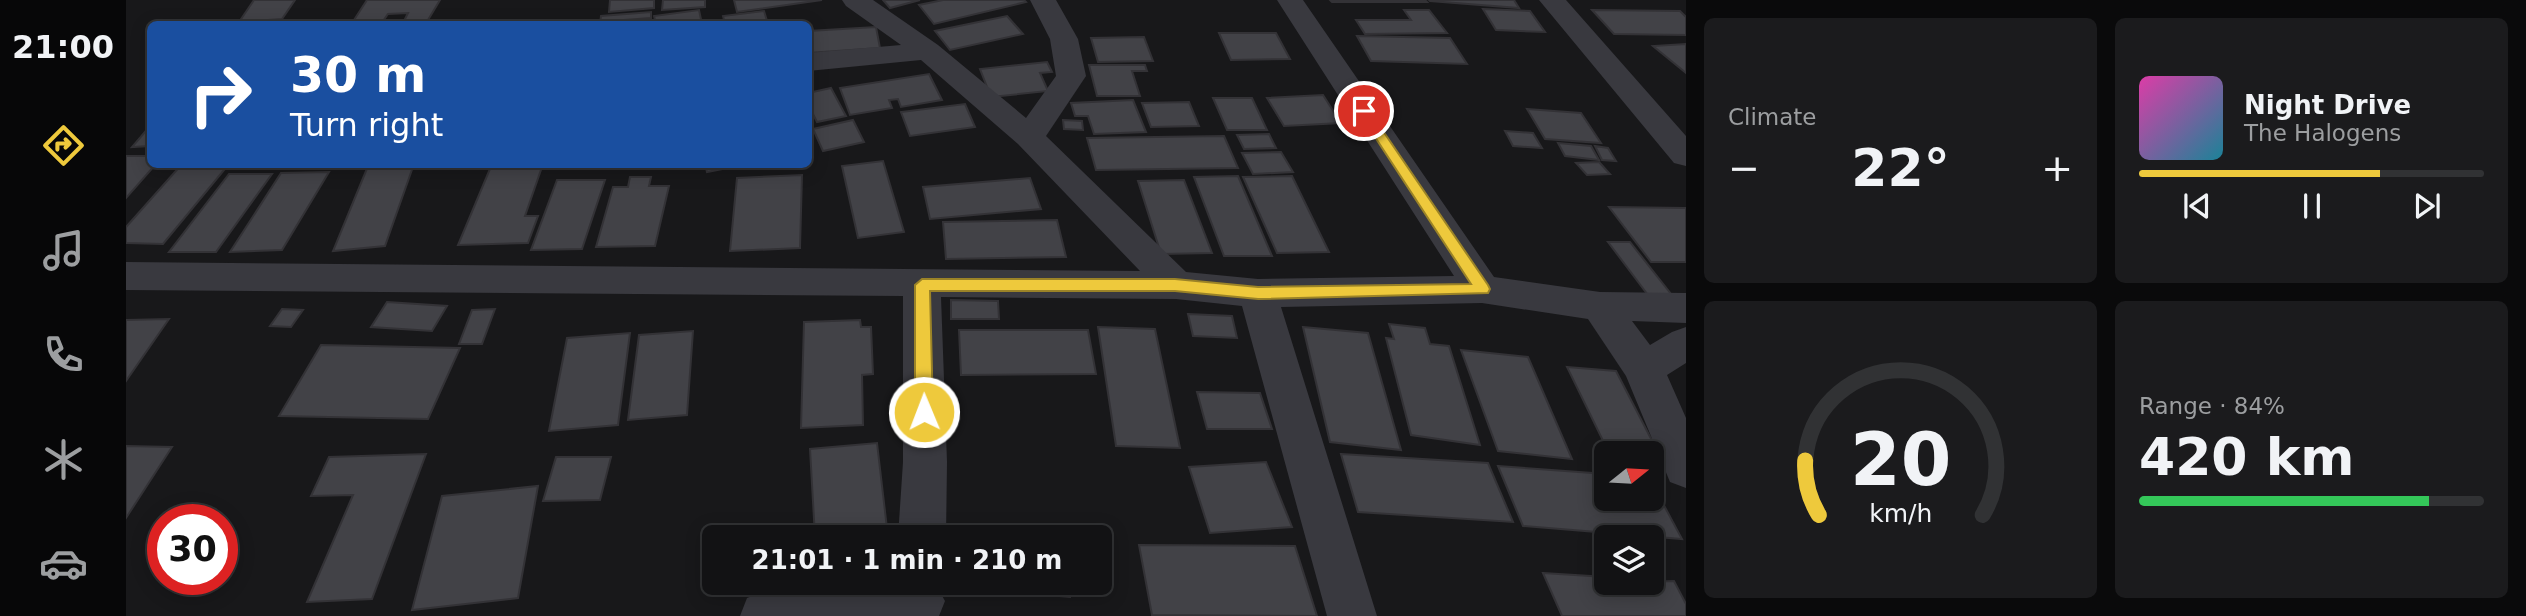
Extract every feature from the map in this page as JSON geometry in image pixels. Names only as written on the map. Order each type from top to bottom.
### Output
[{"type":"street","points":[[855,0],[928,51],[1028,137],[1175,285]]},
{"type":"street","points":[[1028,137],[1071,76],[1064,39],[1043,0]]},
{"type":"street","points":[[1290,0],[1482,289]]},
{"type":"street","points":[[1552,0],[1686,156]]},
{"type":"street","points":[[812,62],[928,51]]},
{"type":"street","points":[[1651,115],[1686,115]]},
{"type":"street","points":[[126,276],[922,285],[1175,285],[1258,293],[1482,289],[1600,306],[1686,309]]},
{"type":"street","points":[[922,285],[925,462],[922,525]]},
{"type":"street","points":[[1258,293],[1352,616]]},
{"type":"street","points":[[1600,306],[1644,369],[1686,468]]},
{"type":"street","points":[[1644,369],[1686,344]]},
{"type":"street","points":[[765,616],[919,600]]},
{"type":"building","points":[[254,0],[295,0],[282,19],[240,21]]},
{"type":"building","points":[[367,0],[440,0],[428,20],[404,21],[408,13],[388,14],[383,21],[353,21]]},
{"type":"building","points":[[610,0],[654,0],[654,8],[609,12]]},
{"type":"building","points":[[663,0],[705,0],[705,7],[662,10]]},
{"type":"building","points":[[734,0],[822,0],[737,12]]},
{"type":"building","points":[[883,0],[920,0],[890,8]]},
{"type":"building","points":[[943,0],[1026,2],[934,24],[919,5]]},
{"type":"building","points":[[1330,0],[1425,0],[1427,2],[1332,2]]},
{"type":"building","points":[[1514,0],[1519,8],[1430,1]]},
{"type":"building","points":[[1483,9],[1530,11],[1545,32],[1496,30]]},
{"type":"building","points":[[699,10],[701,21],[655,21],[654,16]]},
{"type":"building","points":[[1404,10],[1429,10],[1447,33],[1365,34],[1356,20],[1411,20]]},
{"type":"building","points":[[1592,10],[1680,11],[1686,17],[1686,35],[1614,34]]},
{"type":"building","points":[[764,11],[767,21],[724,21],[723,16]]},
{"type":"building","points":[[651,12],[651,18],[625,21],[600,21],[601,16]]},
{"type":"building","points":[[1007,16],[1023,34],[950,50],[935,31]]},
{"type":"building","points":[[876,27],[880,48],[812,53],[812,31]]},
{"type":"building","points":[[1219,33],[1276,33],[1290,59],[1231,60]]},
{"type":"building","points":[[1357,36],[1450,38],[1467,64],[1371,61]]},
{"type":"building","points":[[1144,37],[1153,61],[1098,62],[1091,38]]},
{"type":"building","points":[[1686,44],[1686,73],[1653,46]]},
{"type":"building","points":[[1047,62],[1052,72],[1040,73],[1048,91],[991,97],[980,69]]},
{"type":"building","points":[[1089,65],[1145,65],[1147,71],[1132,71],[1140,96],[1097,96]]},
{"type":"building","points":[[929,74],[942,100],[901,107],[898,99],[889,100],[892,108],[850,115],[840,88]]},
{"type":"building","points":[[831,88],[846,116],[817,122],[812,112],[812,92]]},
{"type":"building","points":[[1323,95],[1341,123],[1284,126],[1267,98]]},
{"type":"building","points":[[1213,98],[1252,98],[1267,130],[1227,130]]},
{"type":"building","points":[[1133,100],[1146,132],[1094,134],[1088,116],[1075,116],[1071,103]]},
{"type":"building","points":[[1189,102],[1199,126],[1151,127],[1142,103]]},
{"type":"building","points":[[965,104],[975,127],[910,136],[901,112]]},
{"type":"building","points":[[1527,109],[1581,113],[1601,143],[1545,139]]},
{"type":"building","points":[[853,120],[864,142],[823,151],[813,129]]},
{"type":"building","points":[[1063,120],[1082,121],[1083,130],[1064,129]]},
{"type":"building","points":[[147,130],[147,146],[132,147]]},
{"type":"building","points":[[1505,131],[1533,133],[1542,148],[1513,146]]},
{"type":"building","points":[[1269,134],[1276,148],[1244,149],[1237,135]]},
{"type":"building","points":[[1224,136],[1238,168],[1096,170],[1087,138]]},
{"type":"building","points":[[1558,143],[1591,146],[1599,160],[1565,156]]},
{"type":"building","points":[[1595,146],[1608,148],[1616,161],[1602,160]]},
{"type":"building","points":[[1281,152],[1293,172],[1253,174],[1242,153]]},
{"type":"building","points":[[126,156],[147,156],[147,168],[152,168],[126,198]]},
{"type":"building","points":[[883,161],[904,232],[858,238],[842,166]]},
{"type":"building","points":[[1599,162],[1610,174],[1587,175],[1576,163]]},
{"type":"building","points":[[178,168],[226,168],[163,244],[126,243],[126,227]]},
{"type":"building","points":[[367,168],[413,168],[385,246],[333,251]]},
{"type":"building","points":[[490,168],[542,168],[525,216],[538,216],[528,243],[458,245]]},
{"type":"building","points":[[706,168],[728,168],[707,172]]},
{"type":"building","points":[[329,172],[282,250],[230,252],[281,173]]},
{"type":"building","points":[[229,174],[272,174],[216,252],[169,252]]},
{"type":"building","points":[[802,175],[800,248],[730,251],[737,178]]},
{"type":"building","points":[[1238,176],[1272,256],[1224,256],[1194,177]]},
{"type":"building","points":[[1292,176],[1329,252],[1277,253],[1243,177]]},
{"type":"building","points":[[630,177],[651,177],[649,186],[669,186],[655,246],[596,247],[613,187],[628,187]]},
{"type":"building","points":[[1030,178],[1041,209],[930,219],[923,187]]},
{"type":"building","points":[[557,180],[605,180],[582,249],[531,250]]},
{"type":"building","points":[[1184,180],[1212,253],[1161,254],[1138,181]]},
{"type":"building","points":[[1609,207],[1686,208],[1686,262],[1651,262]]},
{"type":"building","points":[[1057,220],[1066,257],[946,259],[943,222]]},
{"type":"building","points":[[1608,242],[1630,242],[1675,299],[1651,299]]},
{"type":"building","points":[[951,300],[998,301],[999,319],[951,319]]},
{"type":"building","points":[[387,302],[447,306],[432,331],[371,327]]},
{"type":"building","points":[[282,309],[303,310],[291,327],[270,326]]},
{"type":"building","points":[[495,309],[482,344],[459,344],[472,310]]},
{"type":"building","points":[[1188,314],[1232,316],[1237,338],[1193,336]]},
{"type":"building","points":[[169,319],[126,381],[126,320]]},
{"type":"building","points":[[860,320],[861,327],[871,327],[873,374],[862,375],[863,425],[801,428],[804,322]]},
{"type":"building","points":[[1389,324],[1425,328],[1430,344],[1449,346],[1480,445],[1411,435],[1386,338],[1394,339]]},
{"type":"building","points":[[1098,327],[1155,329],[1180,448],[1116,446]]},
{"type":"building","points":[[1303,327],[1368,333],[1401,450],[1330,442]]},
{"type":"building","points":[[959,330],[1088,330],[1096,374],[961,375]]},
{"type":"building","points":[[693,331],[687,415],[628,420],[639,335]]},
{"type":"building","points":[[630,333],[618,425],[549,431],[567,338]]},
{"type":"building","points":[[321,345],[460,348],[428,419],[279,416]]},
{"type":"building","points":[[1461,350],[1528,357],[1572,459],[1498,451]]},
{"type":"building","points":[[1567,367],[1616,371],[1652,441],[1603,441]]},
{"type":"building","points":[[1197,392],[1260,393],[1272,429],[1207,429]]},
{"type":"building","points":[[877,443],[887,525],[814,525],[810,449]]},
{"type":"building","points":[[126,446],[172,447],[126,518]]},
{"type":"building","points":[[426,454],[372,599],[307,602],[353,495],[311,496],[329,457]]},
{"type":"building","points":[[1341,454],[1488,463],[1513,522],[1358,512]]},
{"type":"building","points":[[556,457],[611,457],[600,500],[543,501]]},
{"type":"building","points":[[1266,462],[1292,527],[1210,533],[1189,467]]},
{"type":"building","points":[[1498,466],[1594,473],[1594,511],[1664,511],[1664,505],[1682,539],[1664,538],[1664,525],[1594,525],[1594,532],[1523,526]]},
{"type":"building","points":[[538,486],[518,598],[412,610],[442,496]]},
{"type":"building","points":[[1139,545],[1295,546],[1317,616],[1152,615]]},
{"type":"building","points":[[1543,573],[1594,576],[1594,595],[1664,595],[1664,581],[1674,581],[1686,604],[1686,616],[1562,616]]},
{"type":"route","points":[[924,412],[922,285],[1175,285],[1258,293],[1482,289],[1364,111]]}]
